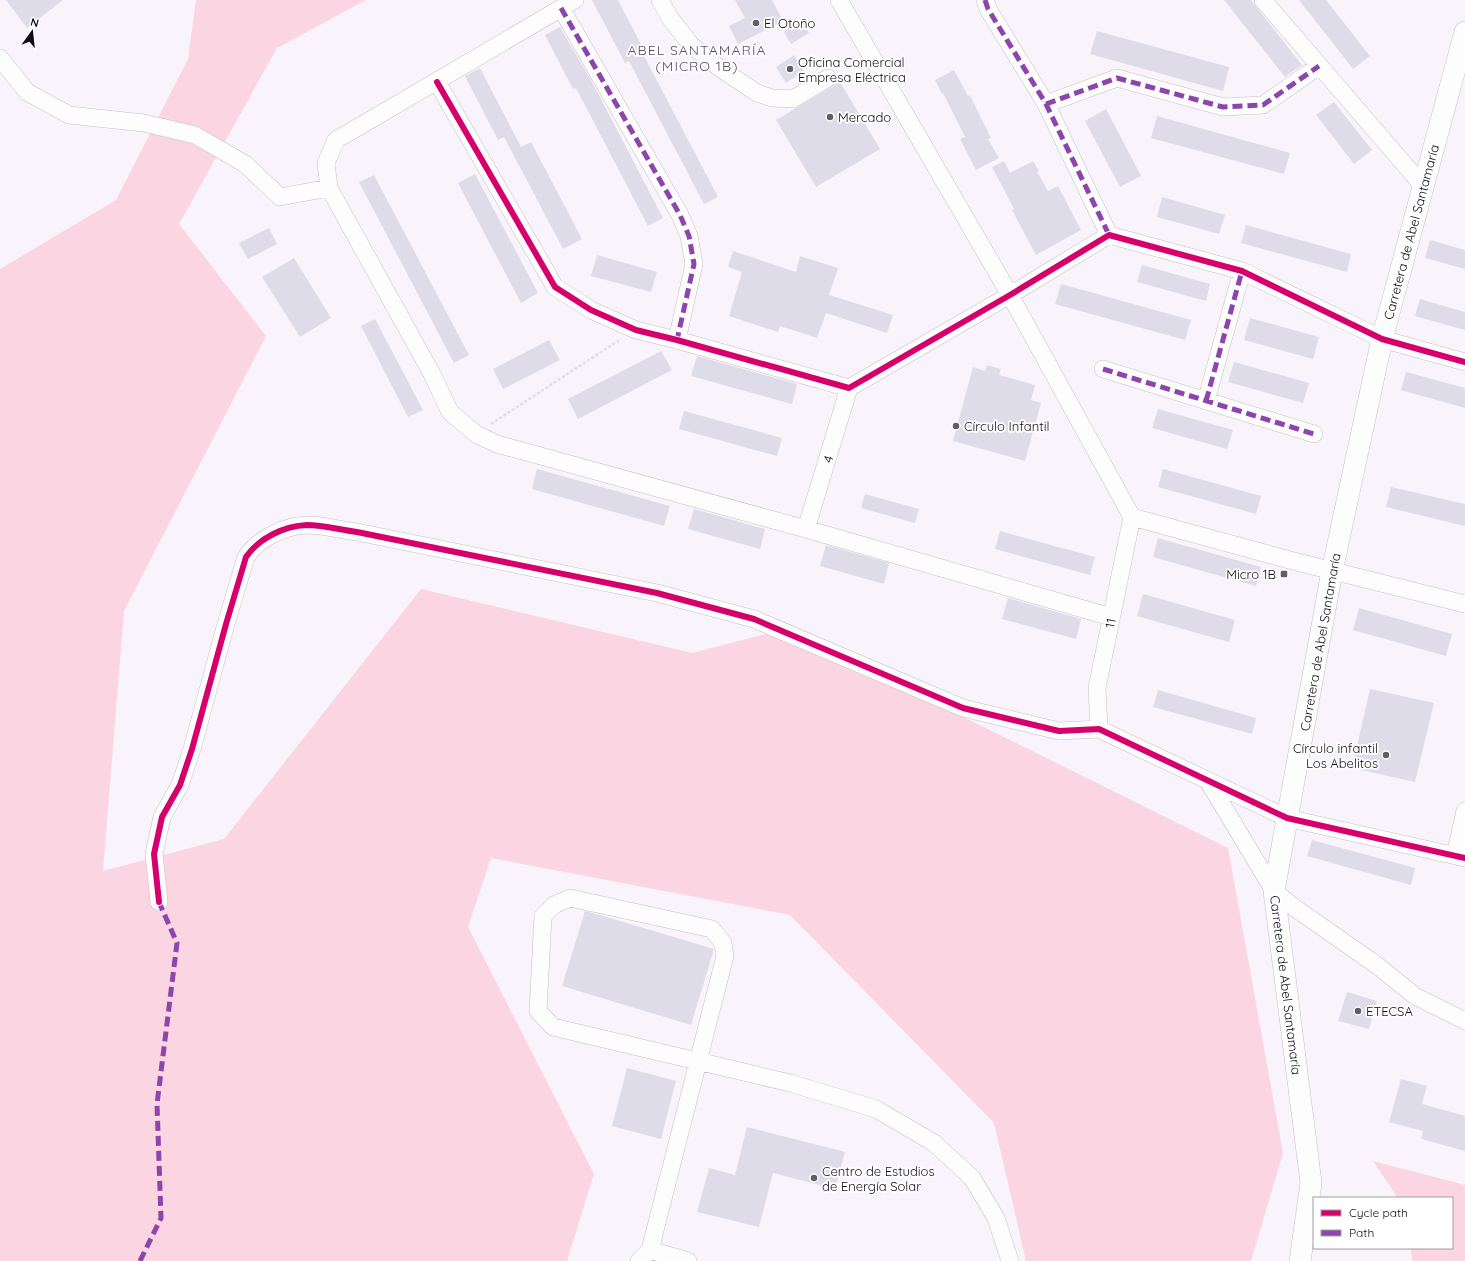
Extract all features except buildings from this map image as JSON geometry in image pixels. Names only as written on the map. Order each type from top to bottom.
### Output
[{"type":"main road","name":"Carretera de Abel Santamaría","points":[[1300,1261],[1311,1183],[1274,891],[1332,571],[1382,339],[1423,186],[1460,71],[1465,32]]},
{"type":"street","points":[[660,0],[670,18],[691,46],[718,67],[757,93],[772,98],[794,99],[828,78]]},
{"type":"street","points":[[839,0],[1010,295],[1132,517],[1332,571],[1465,604]]},
{"type":"street","points":[[985,0],[988,9],[1046,104],[1109,235]]},
{"type":"street","points":[[1263,0],[1423,186]]},
{"type":"street","points":[[677,340],[694,264],[689,236],[680,215],[568,4],[336,140],[326,163],[329,188],[432,374],[450,412],[476,434],[497,444],[806,529],[1111,617]]},
{"type":"street","points":[[0,58],[27,92],[69,115],[144,123],[195,135],[245,164],[280,197],[329,188]]},
{"type":"street","points":[[1046,104],[1117,78],[1223,107],[1263,105],[1319,66]]},
{"type":"street","points":[[437,82],[555,287],[591,310],[636,330],[849,388],[1010,295],[1109,235],[1242,271],[1382,339],[1465,362]]},
{"type":"street","points":[[1206,401],[1242,271]]},
{"type":"street","points":[[1103,369],[1314,434]]},
{"type":"street","name":"4","points":[[806,529],[849,388]]},
{"type":"street","name":"11","points":[[1099,729],[1097,688],[1132,517]]},
{"type":"street","points":[[159,902],[154,854],[162,817],[180,785],[192,749],[246,557],[252,548],[277,532],[292,527],[308,525],[357,532],[657,593],[754,619],[963,708],[1059,731],[1099,729],[1287,818],[1460,857],[1465,811]]},
{"type":"street","points":[[1208,781],[1274,891],[1295,908],[1378,966],[1415,996],[1465,1021]]},
{"type":"street","points":[[688,1261],[644,1255],[698,1062],[725,956],[723,943],[712,929],[570,898],[554,905],[542,916],[538,1011],[553,1027],[698,1062],[790,1083],[876,1109],[934,1143],[972,1178],[996,1218],[1010,1261]]},
{"type":"path","points":[[476,434],[636,330]]},
{"type":"shaded area","points":[[196,0],[366,0],[277,48],[179,224],[266,336],[124,611],[103,871],[224,839],[421,589],[692,653],[786,629],[1228,848],[1283,1153],[1251,1261],[1026,1261],[994,1123],[790,915],[491,858],[468,927],[594,1174],[567,1261],[0,1261],[0,269],[116,200],[188,59]]},
{"type":"shaded area","points":[[1373,1161],[1465,1185],[1465,1261],[1412,1261],[1411,1249],[1453,1249],[1453,1197],[1397,1197]]},
{"type":"marked path","points":[[985,0],[988,9],[1046,104],[1109,235]]},
{"type":"marked path","points":[[561,8],[680,215],[689,236],[694,264],[677,340]]},
{"type":"marked path","points":[[1046,104],[1117,78],[1223,107],[1263,105],[1319,66]]},
{"type":"marked path","points":[[1206,401],[1242,271]]},
{"type":"marked path","points":[[1103,369],[1314,434]]},
{"type":"marked path","points":[[140,1261],[161,1218],[157,1104],[177,943],[159,902]]},
{"type":"cycle path","points":[[437,82],[555,287],[591,310],[636,330],[849,388],[1010,295],[1109,235],[1242,271],[1382,339],[1465,362]]},
{"type":"cycle path","points":[[159,902],[154,854],[162,817],[180,785],[192,749],[246,557],[258,544],[273,534],[290,528],[307,525],[357,532],[657,593],[754,619],[963,708],[1059,731],[1099,729],[1287,818],[1465,858]]},
{"type":"place","name":"El Otoño","points":[[756,23]]},
{"type":"place","name":"Oficina Comercial Empresa Eléctrica","points":[[790,69]]},
{"type":"place","name":"Mercado","points":[[830,117]]},
{"type":"place","name":"Círculo Infantil","points":[[956,426]]},
{"type":"place","name":"Micro 1B","points":[[1284,574]]},
{"type":"place","name":"Círculo infantil Los Abelitos","points":[[1386,755]]},
{"type":"place","name":"ETECSA","points":[[1358,1011]]},
{"type":"place","name":"Centro de Estudios de Energía Solar","points":[[814,1178]]},
{"type":"district","name":"ABEL SANTAMARÍA (MICRO 1B)","points":[[697,58]]}]
